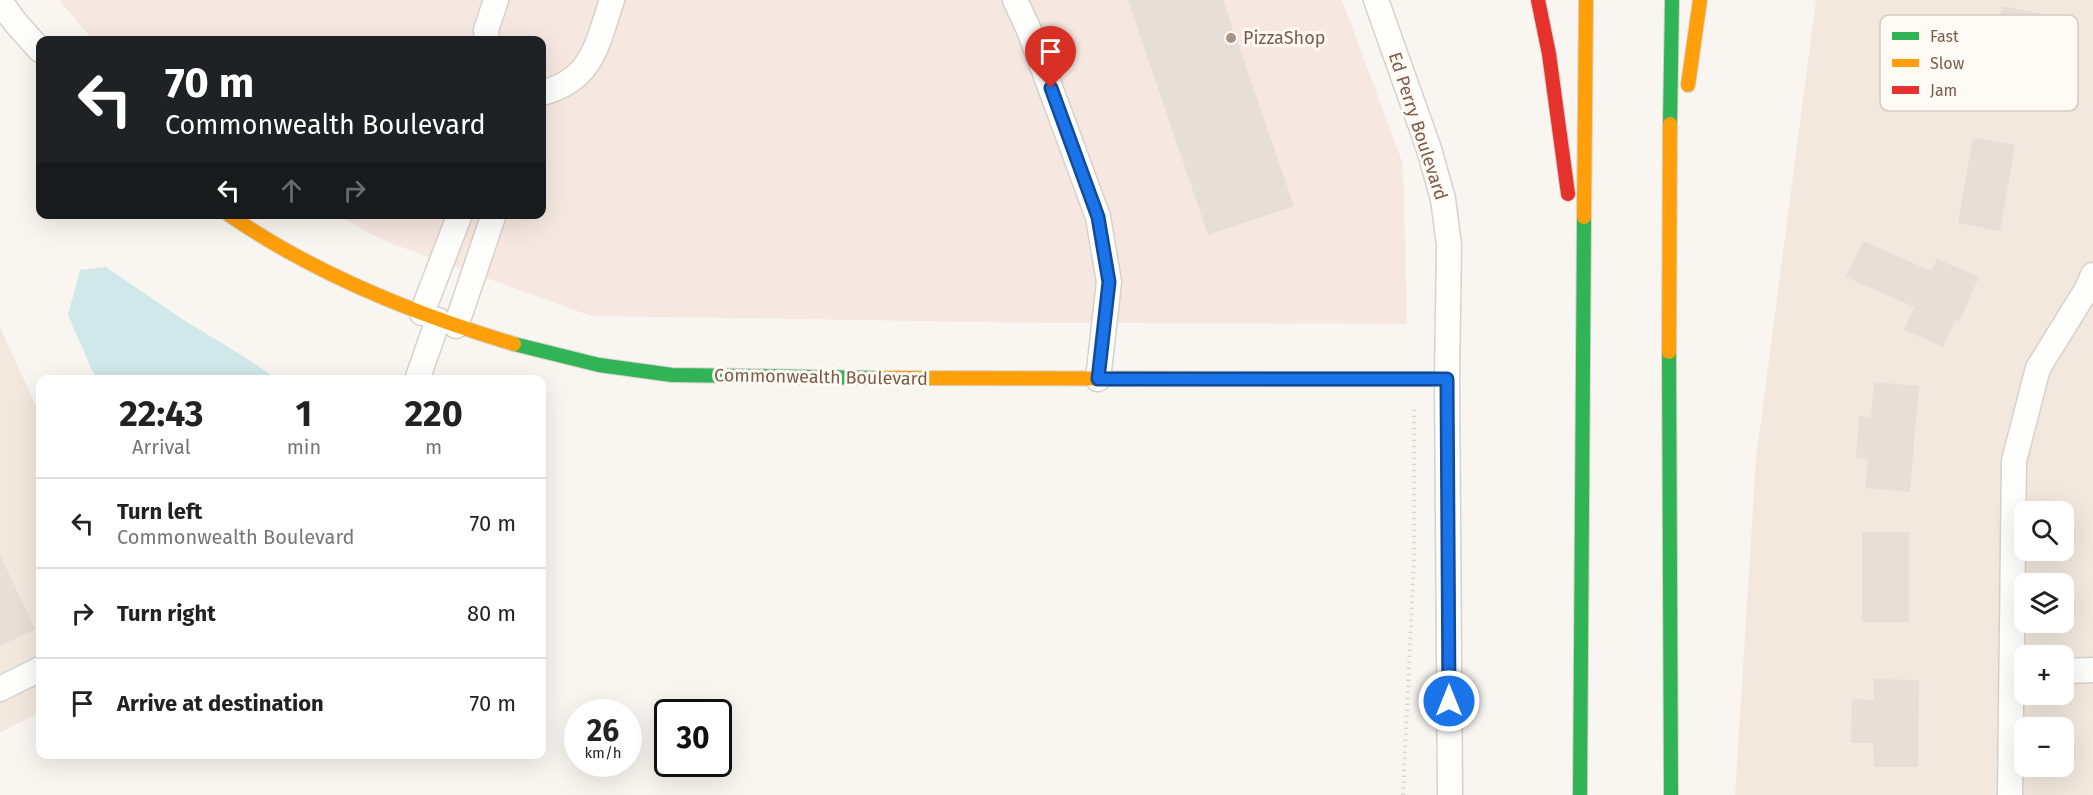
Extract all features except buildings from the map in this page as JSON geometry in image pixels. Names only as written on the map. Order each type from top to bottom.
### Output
[{"type":"main road","points":[[1538,0],[1549,54],[1584,309]]},
{"type":"main road","points":[[1580,795],[1586,0]]},
{"type":"main road","points":[[1671,795],[1669,218],[1672,0]]},
{"type":"main road","points":[[1669,218],[1700,0]]},
{"type":"main road","name":"Commonwealth Boulevard","points":[[235,219],[249,230],[330,275],[439,320],[560,358],[672,375],[782,378],[1447,379]]},
{"type":"street","points":[[487,36],[486,30],[496,0]]},
{"type":"street","points":[[546,92],[575,79],[592,56],[612,0]]},
{"type":"street","points":[[1015,0],[1029,30],[1098,217],[1109,282],[1098,379]]},
{"type":"street","name":"Ed Perry Boulevard","points":[[1376,0],[1429,149],[1443,199],[1449,245],[1447,379],[1450,795]]},
{"type":"street","points":[[0,1],[36,46]]},
{"type":"street","points":[[439,320],[459,219]]},
{"type":"street","points":[[419,375],[439,320],[491,219]]},
{"type":"street","points":[[2017,645],[2014,461],[2038,369],[2087,289],[2093,275]]},
{"type":"street","points":[[2074,671],[2093,670]]},
{"type":"street","points":[[0,689],[36,671]]},
{"type":"street","points":[[2010,795],[2016,705]]},
{"type":"path","points":[[1403,795],[1414,559],[1414,402]]},
{"type":"shaded area","points":[[59,0],[1342,0],[1403,164],[1407,324],[1057,323],[591,316],[382,240],[344,219],[546,219],[546,36],[90,36]]},
{"type":"shaded area","points":[[1816,0],[2093,0],[2093,795],[1735,795],[1756,459]]},
{"type":"shaded area","points":[[0,327],[36,406],[36,714],[0,733]]},
{"type":"water","points":[[106,267],[182,319],[271,375],[94,375],[68,315],[80,270]]},
{"type":"traffic: fast","points":[[1670,124],[1672,0]]},
{"type":"traffic: fast","points":[[1580,795],[1584,217]]},
{"type":"traffic: fast","points":[[514,344],[599,365],[672,375],[876,378]]},
{"type":"traffic: fast","points":[[1669,352],[1671,795]]},
{"type":"traffic: fast","points":[[1278,379],[1447,379]]},
{"type":"traffic: slow","points":[[1584,217],[1586,0]]},
{"type":"traffic: slow","points":[[1688,85],[1700,0]]},
{"type":"traffic: slow","points":[[1669,352],[1670,124]]},
{"type":"traffic: slow","points":[[236,219],[261,236],[330,274],[402,306],[514,344]]},
{"type":"traffic: slow","points":[[876,378],[1278,379]]},
{"type":"traffic: jam","points":[[1538,0],[1549,54],[1568,194]]},
{"type":"place","name":"PizzaShop","points":[[1231,38]]},
{"type":"route","points":[[1051,88],[1098,217],[1109,282],[1098,379],[1447,379],[1449,701]]}]
